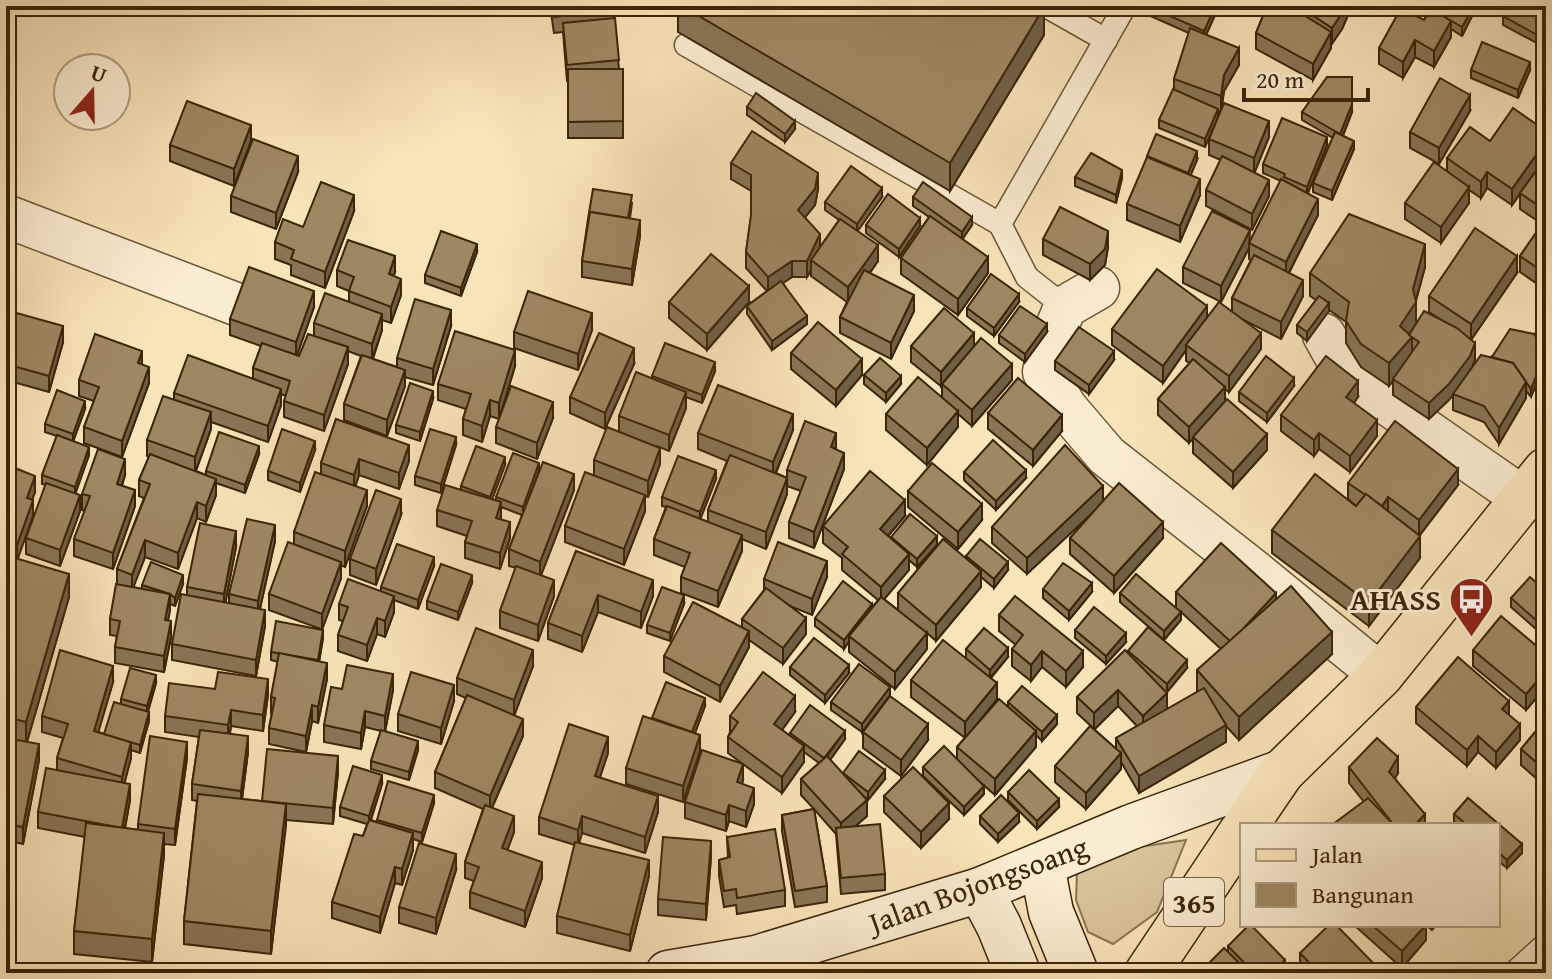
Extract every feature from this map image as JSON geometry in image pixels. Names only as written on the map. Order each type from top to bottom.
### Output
[{"type":"main road","points":[[1247,823],[1282,772],[1381,675],[1534,484]]},
{"type":"main road","name":"Jalan Bojongsoang","points":[[668,973],[756,958],[980,890],[1131,827],[1282,772]]},
{"type":"main road","name":"365","points":[[1147,973],[1240,834]]},
{"type":"main road","points":[[1042,866],[1051,912],[1076,973]]},
{"type":"main road","points":[[980,890],[1018,973]]},
{"type":"street","points":[[6,216],[241,306]]},
{"type":"street","points":[[1081,298],[1049,346],[1044,372],[1066,408],[1107,456],[1381,675]]},
{"type":"street","points":[[1324,335],[1338,360],[1365,388],[1534,484]]},
{"type":"lane","points":[[1046,6],[1106,40]]},
{"type":"lane","points":[[1000,224],[1125,6]]},
{"type":"lane","points":[[686,45],[1000,224],[1027,277],[1081,298]]},
{"type":"lane","points":[[1514,973],[1546,944]]},
{"type":"shaded area","points":[[1186,840],[1157,912],[1113,944],[1088,932],[1076,900],[1077,872],[1139,847]]},
{"type":"building","points":[[553,6],[613,6],[614,9],[554,17]]},
{"type":"building","points":[[682,6],[1043,6],[1044,7],[950,163]]},
{"type":"building","points":[[1147,6],[1213,6],[1215,7],[1204,31]]},
{"type":"building","points":[[1267,6],[1300,6],[1304,15],[1331,32],[1313,64],[1256,33]]},
{"type":"building","points":[[1306,6],[1345,6],[1332,28],[1306,11]]},
{"type":"building","points":[[1430,6],[1474,6],[1462,27]]},
{"type":"building","points":[[1508,6],[1526,6],[1546,19],[1546,40],[1503,16]]},
{"type":"building","points":[[1401,8],[1424,20],[1431,9],[1451,21],[1434,51],[1415,40],[1403,62],[1379,48]]},
{"type":"building","points":[[615,18],[619,60],[567,65],[563,23]]},
{"type":"building","points":[[1190,28],[1239,48],[1224,75],[1221,96],[1174,79]]},
{"type":"building","points":[[1482,42],[1530,62],[1518,90],[1471,70]]},
{"type":"building","points":[[568,69],[623,69],[623,121],[568,122]]},
{"type":"building","points":[[1327,77],[1352,77],[1352,104],[1340,134],[1302,112]]},
{"type":"building","points":[[1440,78],[1470,95],[1439,148],[1410,132]]},
{"type":"building","points":[[1173,89],[1218,109],[1205,139],[1159,120]]},
{"type":"building","points":[[756,93],[795,121],[785,134],[747,107]]},
{"type":"building","points":[[187,101],[251,125],[234,169],[170,145]]},
{"type":"building","points":[[1224,103],[1269,121],[1254,158],[1209,139]]},
{"type":"building","points":[[1513,108],[1546,131],[1546,141],[1512,189],[1487,172],[1481,182],[1447,158],[1470,127],[1490,141]]},
{"type":"building","points":[[1282,118],[1327,137],[1307,187],[1263,164]]},
{"type":"building","points":[[752,131],[818,173],[815,189],[798,210],[820,234],[807,261],[792,261],[768,277],[746,252],[751,215],[751,175],[731,163]]},
{"type":"building","points":[[1335,132],[1354,141],[1332,191],[1313,183]]},
{"type":"building","points":[[1156,134],[1197,151],[1188,173],[1147,156]]},
{"type":"building","points":[[253,139],[298,156],[276,213],[231,196]]},
{"type":"building","points":[[1091,153],[1122,170],[1116,195],[1075,177]]},
{"type":"building","points":[[1222,156],[1269,180],[1252,214],[1206,190]]},
{"type":"building","points":[[1147,157],[1200,179],[1180,226],[1127,204]]},
{"type":"building","points":[[1546,157],[1546,211],[1520,193]]},
{"type":"building","points":[[1434,162],[1469,187],[1441,227],[1405,203]]},
{"type":"building","points":[[851,166],[882,188],[857,224],[825,202]]},
{"type":"building","points":[[1281,179],[1318,199],[1286,262],[1249,243]]},
{"type":"building","points":[[321,182],[354,195],[325,272],[291,259],[294,250],[275,242],[283,219],[303,227]]},
{"type":"building","points":[[923,182],[972,217],[962,232],[913,197]]},
{"type":"building","points":[[593,189],[632,195],[628,218],[590,212],[588,219]]},
{"type":"building","points":[[888,194],[920,218],[899,249],[866,225]]},
{"type":"building","points":[[1060,207],[1108,231],[1105,249],[1090,264],[1043,239]]},
{"type":"building","points":[[1212,211],[1250,230],[1221,286],[1183,267]]},
{"type":"building","points":[[590,212],[640,220],[632,269],[582,261]]},
{"type":"building","points":[[1349,214],[1425,244],[1413,289],[1416,302],[1400,326],[1412,337],[1389,363],[1361,344],[1346,321],[1349,302],[1310,273]]},
{"type":"building","points":[[930,216],[988,257],[958,299],[901,258]]},
{"type":"building","points":[[840,219],[878,245],[848,287],[811,260]]},
{"type":"building","points":[[1546,221],[1546,274],[1520,256]]},
{"type":"building","points":[[1475,228],[1517,256],[1471,324],[1429,296]]},
{"type":"building","points":[[441,231],[477,244],[461,288],[425,275]]},
{"type":"building","points":[[348,240],[395,256],[389,274],[401,279],[391,307],[349,291],[354,277],[337,270]]},
{"type":"building","points":[[711,254],[749,286],[707,334],[669,302]]},
{"type":"building","points":[[1254,255],[1303,280],[1281,322],[1232,298]]},
{"type":"building","points":[[249,267],[314,291],[296,342],[230,319]]},
{"type":"building","points":[[1157,269],[1207,306],[1163,366],[1112,329]]},
{"type":"building","points":[[864,270],[914,295],[891,343],[840,317]]},
{"type":"building","points":[[991,274],[1019,294],[994,328],[967,308]]},
{"type":"building","points":[[781,281],[807,316],[772,341],[747,306]]},
{"type":"building","points":[[6,287],[15,291],[6,316]]},
{"type":"building","points":[[528,291],[592,313],[578,354],[514,332]]},
{"type":"building","points":[[325,293],[382,314],[372,344],[314,323]]},
{"type":"building","points":[[1319,296],[1329,303],[1307,332],[1297,325]]},
{"type":"building","points":[[415,299],[451,310],[433,369],[397,358]]},
{"type":"building","points":[[1219,302],[1261,333],[1229,376],[1186,345]]},
{"type":"building","points":[[1020,306],[1047,324],[1025,354],[999,335]]},
{"type":"building","points":[[944,308],[974,333],[941,372],[911,346]]},
{"type":"building","points":[[1424,311],[1457,328],[1475,343],[1470,356],[1449,384],[1429,403],[1393,379],[1419,342],[1409,335]]},
{"type":"building","points":[[13,312],[63,326],[49,376],[6,364],[6,339]]},
{"type":"building","points":[[818,322],[862,359],[836,390],[791,353]]},
{"type":"building","points":[[1079,327],[1114,351],[1089,385],[1055,361]]},
{"type":"building","points":[[1510,329],[1534,334],[1546,352],[1531,389],[1513,363],[1492,357]]},
{"type":"building","points":[[455,331],[515,350],[499,403],[490,400],[482,426],[463,419],[471,394],[438,384]]},
{"type":"building","points":[[599,333],[634,348],[605,413],[570,397]]},
{"type":"building","points":[[95,334],[142,351],[138,363],[149,367],[122,441],[84,427],[99,387],[79,380]]},
{"type":"building","points":[[308,334],[348,347],[324,415],[284,401],[290,381],[253,368],[262,343],[299,356]]},
{"type":"building","points":[[981,338],[1012,364],[972,410],[942,384]]},
{"type":"building","points":[[665,343],[715,362],[702,395],[652,376]]},
{"type":"building","points":[[188,355],[281,389],[268,426],[174,393]]},
{"type":"building","points":[[362,355],[405,370],[387,420],[344,404]]},
{"type":"building","points":[[1481,355],[1513,363],[1526,382],[1499,428],[1484,406],[1453,394]]},
{"type":"building","points":[[1266,356],[1294,378],[1267,413],[1239,392]]},
{"type":"building","points":[[1326,356],[1358,381],[1346,397],[1377,420],[1350,456],[1319,433],[1314,440],[1281,415]]},
{"type":"building","points":[[880,358],[901,376],[886,393],[864,375]]},
{"type":"building","points":[[1193,359],[1225,387],[1189,427],[1158,399]]},
{"type":"building","points":[[636,372],[686,392],[669,435],[619,416]]},
{"type":"building","points":[[918,377],[958,411],[927,448],[886,414]]},
{"type":"building","points":[[1018,378],[1062,415],[1033,450],[988,413]]},
{"type":"building","points":[[410,383],[433,391],[420,432],[396,425]]},
{"type":"building","points":[[718,385],[793,414],[773,462],[698,433]]},
{"type":"building","points":[[511,386],[553,402],[537,443],[496,427]]},
{"type":"building","points":[[57,390],[85,401],[73,434],[45,424]]},
{"type":"building","points":[[163,396],[211,412],[195,457],[147,440]]},
{"type":"building","points":[[1227,399],[1267,434],[1233,472],[1193,437]]},
{"type":"building","points":[[336,419],[409,445],[399,473],[359,459],[354,475],[321,463]]},
{"type":"building","points":[[805,421],[836,433],[831,447],[844,453],[814,532],[789,522],[806,477],[787,470]]},
{"type":"building","points":[[1395,421],[1458,469],[1419,520],[1388,497],[1382,506],[1348,483]]},
{"type":"building","points":[[607,427],[660,448],[648,481],[594,460]]},
{"type":"building","points":[[282,429],[315,441],[300,483],[268,471]]},
{"type":"building","points":[[430,429],[456,437],[441,484],[415,476]]},
{"type":"building","points":[[219,432],[259,446],[245,485],[206,471]]},
{"type":"building","points":[[57,435],[89,447],[75,487],[42,475]]},
{"type":"building","points":[[993,440],[1026,470],[996,501],[964,472]]},
{"type":"building","points":[[1065,445],[1103,486],[1027,558],[992,527]]},
{"type":"building","points":[[476,446],[505,457],[490,497],[461,486]]},
{"type":"building","points":[[98,449],[125,459],[117,484],[135,490],[113,553],[74,539],[90,496],[82,494]]},
{"type":"building","points":[[513,453],[539,463],[523,507],[496,497]]},
{"type":"building","points":[[150,454],[216,479],[206,506],[197,502],[178,553],[145,540],[132,575],[117,569],[150,484],[139,480]]},
{"type":"building","points":[[730,455],[787,478],[766,532],[708,510]]},
{"type":"building","points":[[678,456],[716,470],[700,512],[662,497]]},
{"type":"building","points":[[543,462],[574,474],[540,562],[509,549]]},
{"type":"building","points":[[932,463],[982,504],[958,532],[908,491]]},
{"type":"building","points":[[15,468],[35,476],[27,498],[33,500],[17,545],[6,541],[6,490]]},
{"type":"building","points":[[870,471],[905,500],[880,529],[909,554],[881,587],[842,554],[848,547],[823,526]]},
{"type":"building","points":[[315,472],[367,490],[345,551],[294,532]]},
{"type":"building","points":[[585,472],[645,495],[624,549],[565,526]]},
{"type":"building","points":[[1315,474],[1356,506],[1366,494],[1420,536],[1369,603],[1272,530]]},
{"type":"building","points":[[46,483],[80,495],[60,550],[26,538]]},
{"type":"building","points":[[1119,483],[1163,522],[1114,576],[1070,538]]},
{"type":"building","points":[[445,485],[501,502],[496,518],[510,522],[500,553],[465,542],[472,521],[437,510]]},
{"type":"building","points":[[376,490],[401,499],[376,569],[350,559]]},
{"type":"building","points":[[667,506],[742,535],[718,591],[681,577],[690,553],[654,539]]},
{"type":"building","points":[[910,514],[937,536],[917,559],[891,537]]},
{"type":"building","points":[[247,519],[275,525],[258,601],[229,594]]},
{"type":"building","points":[[200,523],[236,531],[224,594],[187,587]]},
{"type":"building","points":[[943,539],[981,571],[936,625],[898,593]]},
{"type":"building","points":[[980,539],[1008,562],[994,579],[966,556]]},
{"type":"building","points":[[288,542],[341,562],[322,614],[269,594]]},
{"type":"building","points":[[778,542],[827,561],[812,599],[764,579]]},
{"type":"building","points":[[1221,543],[1276,593],[1230,641],[1176,592]]},
{"type":"building","points":[[397,544],[434,557],[418,600],[381,587]]},
{"type":"building","points":[[576,551],[653,580],[641,612],[598,595],[582,636],[548,623]]},
{"type":"building","points":[[1546,555],[1546,574],[1537,566]]},
{"type":"building","points":[[15,558],[69,574],[26,722],[6,717],[6,589]]},
{"type":"building","points":[[151,562],[183,575],[175,598],[142,585]]},
{"type":"building","points":[[1063,563],[1092,583],[1069,611],[1043,589]]},
{"type":"building","points":[[441,564],[472,575],[458,612],[427,601]]},
{"type":"building","points":[[516,566],[554,580],[538,625],[500,611]]},
{"type":"building","points":[[1136,574],[1181,612],[1164,631],[1120,593]]},
{"type":"building","points":[[1530,577],[1546,591],[1546,629],[1511,598]]},
{"type":"building","points":[[348,579],[394,596],[385,621],[377,618],[367,645],[338,635],[348,607],[339,604]]},
{"type":"building","points":[[843,581],[872,604],[844,640],[815,618]]},
{"type":"building","points":[[116,584],[170,594],[165,620],[171,621],[164,656],[115,647],[120,621],[110,619]]},
{"type":"building","points":[[1291,586],[1332,632],[1239,717],[1197,670]]},
{"type":"building","points":[[662,587],[684,595],[670,633],[647,625]]},
{"type":"building","points":[[766,588],[806,618],[783,648],[742,619]]},
{"type":"building","points":[[181,594],[265,610],[256,660],[172,644]]},
{"type":"building","points":[[1015,596],[1083,651],[1066,671],[1042,651],[1031,665],[1012,649],[1023,635],[999,615]]},
{"type":"building","points":[[881,597],[927,633],[895,672],[849,636]]},
{"type":"building","points":[[693,602],[749,631],[720,686],[664,656]]},
{"type":"building","points":[[1094,607],[1126,633],[1106,656],[1075,630]]},
{"type":"building","points":[[1501,616],[1546,654],[1546,671],[1526,694],[1473,650]]},
{"type":"building","points":[[276,621],[323,630],[318,660],[271,652]]},
{"type":"building","points":[[1148,627],[1187,660],[1167,684],[1128,651]]},
{"type":"building","points":[[476,628],[533,650],[514,700],[457,678]]},
{"type":"building","points":[[984,628],[1008,648],[990,670],[966,649]]},
{"type":"building","points":[[814,638],[849,665],[825,695],[790,667]]},
{"type":"building","points":[[943,640],[997,683],[965,722],[911,680]]},
{"type":"building","points":[[60,650],[113,666],[94,731],[131,742],[122,777],[57,758],[68,724],[42,716]]},
{"type":"building","points":[[1125,650],[1167,693],[1143,716],[1118,690],[1094,713],[1077,697]]},
{"type":"building","points":[[279,653],[327,663],[318,707],[312,705],[306,736],[269,728]]},
{"type":"building","points":[[1458,657],[1509,701],[1502,709],[1520,724],[1496,752],[1478,736],[1467,750],[1416,707]]},
{"type":"building","points":[[859,664],[890,687],[862,724],[831,702]]},
{"type":"building","points":[[347,665],[393,674],[385,716],[365,711],[361,733],[324,725],[331,687],[342,689]]},
{"type":"building","points":[[130,668],[156,675],[147,706],[121,699]]},
{"type":"building","points":[[218,672],[268,679],[263,715],[231,710],[228,725],[165,716],[169,683],[215,689]]},
{"type":"building","points":[[411,672],[454,685],[441,728],[398,714]]},
{"type":"building","points":[[763,672],[795,696],[774,724],[804,746],[782,777],[728,737],[738,722],[730,716]]},
{"type":"building","points":[[666,682],[705,698],[692,732],[652,718]]},
{"type":"building","points":[[1022,686],[1057,715],[1042,732],[1008,702]]},
{"type":"building","points":[[1204,688],[1226,725],[1139,776],[1116,738]]},
{"type":"building","points":[[467,695],[523,719],[490,796],[435,772]]},
{"type":"building","points":[[890,696],[928,724],[901,760],[863,732]]},
{"type":"building","points":[[999,699],[1036,731],[995,779],[957,747]]},
{"type":"building","points":[[114,702],[149,712],[140,745],[104,734]]},
{"type":"building","points":[[810,705],[845,731],[824,758],[790,733]]},
{"type":"building","points":[[643,716],[700,735],[683,786],[626,768]]},
{"type":"building","points":[[1546,719],[1546,771],[1521,749]]},
{"type":"building","points":[[569,724],[608,737],[595,776],[658,796],[645,837],[582,816],[578,830],[539,817]]},
{"type":"building","points":[[1090,726],[1121,753],[1086,793],[1055,766]]},
{"type":"building","points":[[200,730],[248,736],[241,791],[192,784]]},
{"type":"building","points":[[381,730],[418,741],[409,772],[371,761]]},
{"type":"building","points":[[150,736],[187,742],[175,829],[138,824]]},
{"type":"building","points":[[6,738],[39,744],[23,827],[6,824]]},
{"type":"building","points":[[1377,738],[1398,757],[1389,772],[1425,814],[1417,823],[1392,823],[1349,767]]},
{"type":"building","points":[[944,746],[984,786],[964,807],[923,767]]},
{"type":"building","points":[[267,749],[338,756],[333,808],[262,801]]},
{"type":"building","points":[[702,750],[743,764],[737,782],[754,788],[746,811],[729,805],[726,815],[685,802]]},
{"type":"building","points":[[859,751],[885,770],[868,792],[843,773]]},
{"type":"building","points":[[827,756],[867,800],[841,823],[801,779]]},
{"type":"building","points":[[353,766],[382,775],[369,816],[340,807]]},
{"type":"building","points":[[913,767],[949,803],[921,832],[884,796]]},
{"type":"building","points":[[46,768],[130,784],[122,828],[38,812]]},
{"type":"building","points":[[1029,770],[1059,799],[1037,821],[1008,792]]},
{"type":"building","points":[[388,781],[434,795],[422,833],[377,820]]},
{"type":"building","points":[[198,794],[286,804],[271,931],[184,921]]},
{"type":"building","points":[[1001,795],[1019,813],[998,834],[980,816]]},
{"type":"building","points":[[1368,798],[1392,823],[1335,823]]},
{"type":"building","points":[[1468,798],[1497,823],[1465,823],[1454,814]]},
{"type":"building","points":[[485,805],[514,816],[502,848],[542,862],[525,911],[470,892],[479,867],[465,862]]},
{"type":"building","points":[[814,809],[827,886],[795,891],[782,815]]},
{"type":"building","points":[[369,820],[413,833],[402,869],[395,867],[380,917],[332,902],[354,834],[363,836]]},
{"type":"building","points":[[86,823],[164,833],[152,939],[74,931]]},
{"type":"building","points":[[880,824],[885,874],[841,878],[836,828]]},
{"type":"building","points":[[1500,825],[1522,844],[1507,860],[1500,854]]},
{"type":"building","points":[[775,829],[785,890],[737,898],[736,889],[724,891],[719,860],[730,857],[727,837]]},
{"type":"building","points":[[663,837],[711,841],[706,904],[658,899]]},
{"type":"building","points":[[575,842],[649,860],[630,935],[557,916]]},
{"type":"building","points":[[419,843],[456,854],[436,918],[399,907]]},
{"type":"building","points":[[1247,927],[1253,927],[1285,960],[1271,973],[1254,973],[1228,946]]},
{"type":"building","points":[[1327,927],[1338,927],[1383,973],[1319,973],[1300,953]]},
{"type":"building","points":[[1374,927],[1424,927],[1402,951]]},
{"type":"building","points":[[1224,948],[1249,973],[1212,973],[1206,966]]},
{"type":"place","name":"AHASS","points":[[1472,638]]}]
